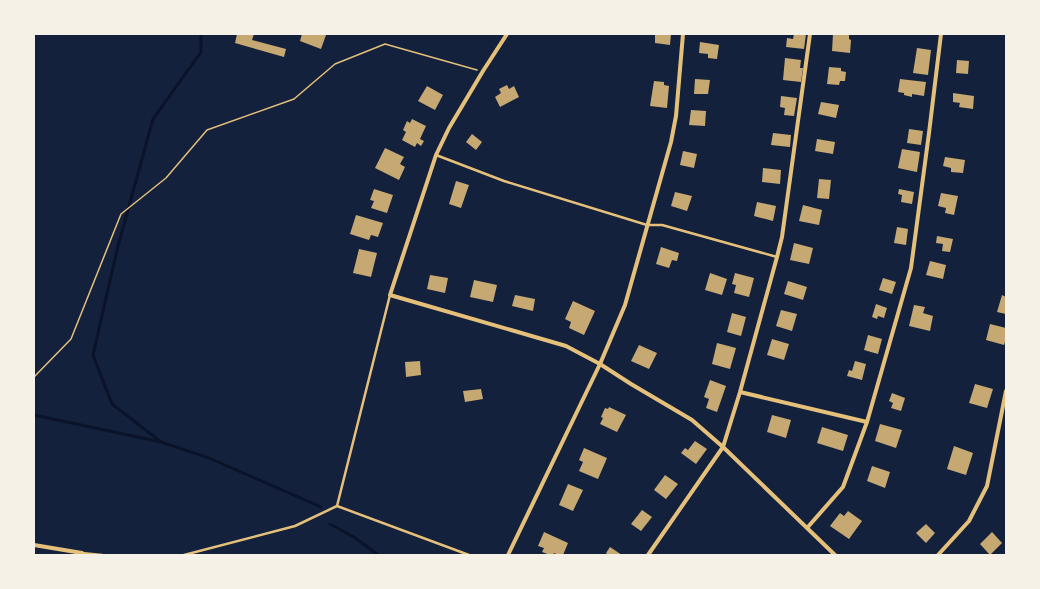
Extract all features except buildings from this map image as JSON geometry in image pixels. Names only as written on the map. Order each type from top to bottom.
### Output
[{"type":"street","points":[[507,34],[449,128],[436,156],[390,295],[566,346],[600,364],[692,420],[723,447],[835,555]]},
{"type":"street","points":[[508,555],[600,364],[625,305],[671,142],[676,116],[683,34]]},
{"type":"street","points":[[648,555],[723,447],[740,392],[782,237],[810,34]]},
{"type":"street","points":[[807,528],[843,487],[867,422],[911,268],[930,134],[941,34]]},
{"type":"street","points":[[938,555],[969,521],[987,486],[1006,391]]},
{"type":"street","points":[[740,392],[867,422]]},
{"type":"street","points":[[34,545],[83,554]]},
{"type":"lane","points":[[436,156],[504,181],[647,225],[662,225],[777,257]]},
{"type":"lane","points":[[337,506],[390,295]]},
{"type":"lane","points":[[184,555],[295,526],[337,506],[469,555]]},
{"type":"lane","points":[[83,554],[102,555]]},
{"type":"path","points":[[34,378],[72,339],[121,214],[166,178],[207,130],[294,99],[335,64],[385,44],[483,71]]},
{"type":"waterway","points":[[161,442],[112,404],[93,355],[118,246],[153,119],[201,52],[201,34]]},
{"type":"waterway","points":[[34,415],[161,442],[209,458],[321,507]]},
{"type":"waterway","points":[[330,524],[354,537],[378,555]]}]
